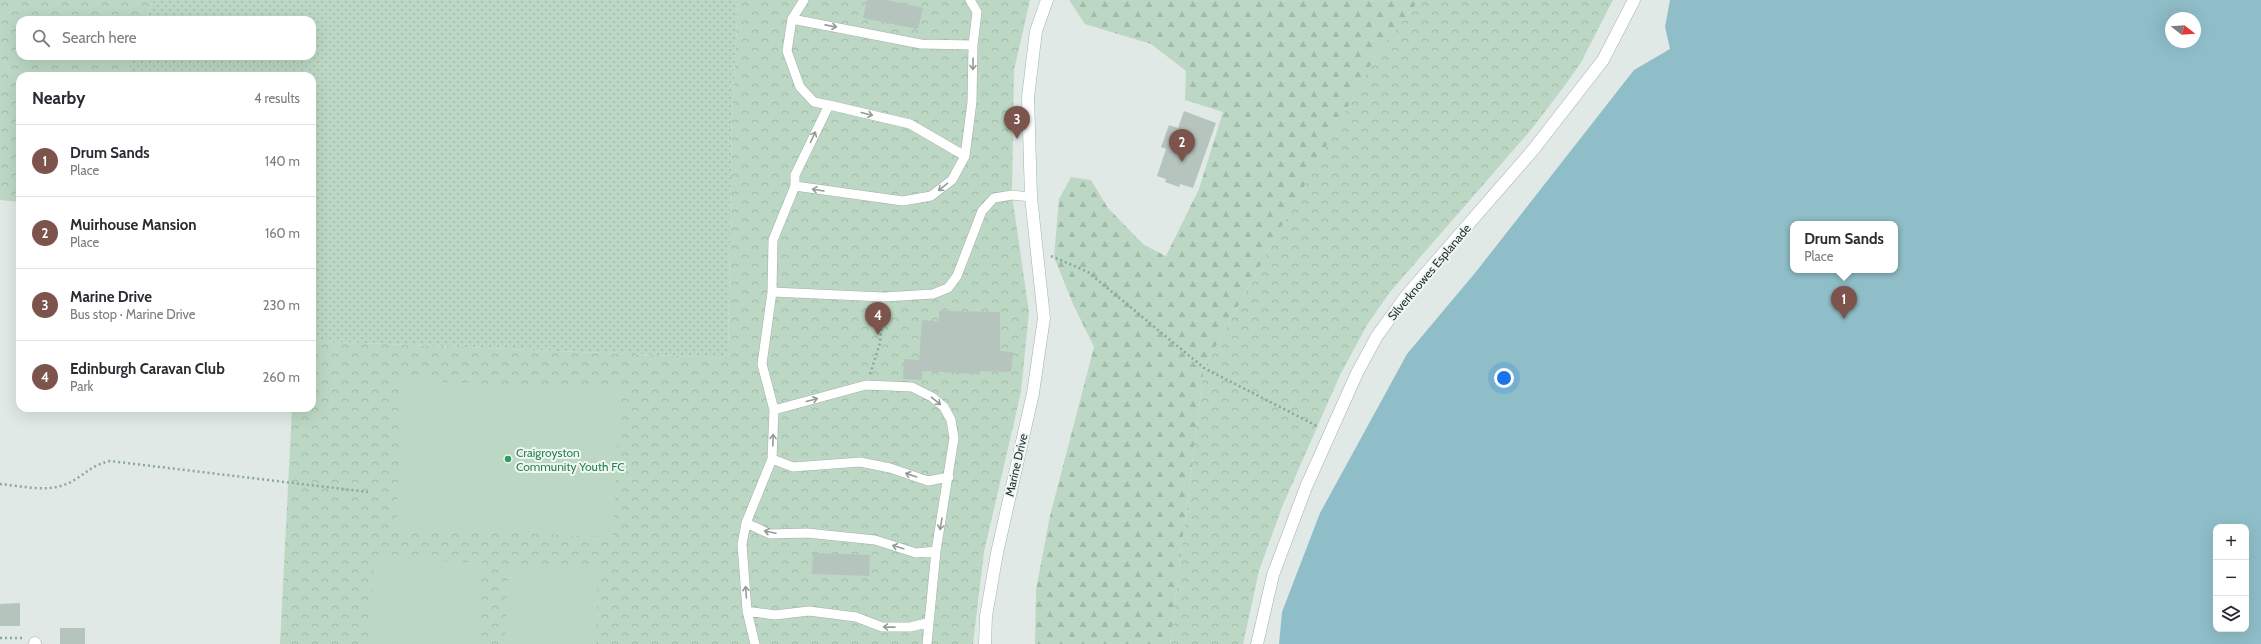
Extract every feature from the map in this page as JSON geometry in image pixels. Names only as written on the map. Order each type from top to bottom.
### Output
[{"type":"street","name":"Marine Drive","points":[[985,644],[986,616],[997,552],[1033,392],[1044,318],[1032,197],[1028,97],[1036,31],[1047,0]]},
{"type":"street","name":"Silverknowes Esplanade","points":[[1257,644],[1273,575],[1306,487],[1357,373],[1377,336],[1406,296],[1533,150],[1603,60],[1634,0]]},
{"type":"lane","points":[[804,0],[792,19],[787,50],[800,87],[814,102],[910,124],[965,156]]},
{"type":"lane","points":[[795,186],[902,201],[931,196],[952,180],[965,156],[972,102],[973,46],[977,12],[970,0]]},
{"type":"lane","points":[[792,19],[921,44],[973,46]]},
{"type":"lane","points":[[756,644],[747,611],[742,544],[746,523],[772,459],[774,410],[762,364],[772,292],[773,240],[795,186],[795,175],[829,105]]},
{"type":"lane","points":[[772,292],[884,297],[933,294],[948,288],[957,276],[982,211],[994,198],[1012,195],[1032,197]]},
{"type":"lane","points":[[774,410],[866,386],[912,387],[932,397],[944,407],[951,420],[954,438],[949,478],[936,551],[927,644]]},
{"type":"lane","points":[[772,459],[793,467],[860,462],[890,468],[928,481],[949,478]]},
{"type":"lane","points":[[746,523],[770,534],[807,533],[875,540],[916,552],[936,551]]},
{"type":"lane","points":[[747,611],[775,615],[809,611],[856,617],[882,627],[910,627],[928,624]]},
{"type":"path","points":[[1038,250],[1088,272],[1204,368],[1331,432]]},
{"type":"path","points":[[866,386],[880,344],[884,297]]},
{"type":"path","points":[[0,484],[32,488],[58,486],[69,483],[97,464],[110,462],[368,492]]},
{"type":"path","points":[[0,638],[28,638],[35,644]]},
{"type":"green space","points":[[0,0],[153,0],[147,16],[16,16],[16,60],[132,60],[127,72],[16,72],[16,202],[0,200]]},
{"type":"green space","points":[[153,0],[738,0],[732,117],[728,358],[316,341],[316,72],[127,72],[132,60],[316,60],[316,16],[147,16]]},
{"type":"green space","points":[[738,0],[1030,0],[1014,70],[1012,195],[1029,312],[1021,392],[984,552],[973,644],[280,644],[292,412],[316,412],[316,341],[728,358],[732,117]]},
{"type":"green space","points":[[1069,0],[1420,0],[1379,51],[1204,368],[1170,644],[1035,644],[1036,590],[1050,516],[1094,347],[1073,304],[1054,257],[1059,199],[1071,177],[1091,180],[1108,208],[1144,245],[1166,256],[1199,189],[1223,112],[1185,100],[1186,71],[1151,44],[1085,24]]},
{"type":"green space","points":[[1420,0],[1613,0],[1580,64],[1563,88],[1530,131],[1390,292],[1367,325],[1340,375],[1282,507],[1259,571],[1243,644],[1170,644],[1204,368],[1379,50]]},
{"type":"green space","name":"Craigroyston Community Youth FC","points":[[402,380],[620,390],[613,537],[396,528]]},
{"type":"green space","points":[[374,558],[483,563],[479,644],[370,644]]},
{"type":"green space","points":[[508,566],[598,569],[596,644],[505,644]]},
{"type":"water","points":[[1670,0],[2261,0],[2261,644],[1279,644],[1282,612],[1320,513],[1407,354],[1475,273],[1634,70],[1670,49],[1665,27]]},
{"type":"building","points":[[867,0],[887,0],[923,8],[918,29],[863,18]]},
{"type":"building","points":[[1184,111],[1216,123],[1193,188],[1180,184],[1179,187],[1165,182],[1166,179],[1157,176],[1166,149],[1161,147],[1169,125],[1178,128]]},
{"type":"building","points":[[939,311],[1000,312],[1000,351],[1013,352],[1011,372],[980,371],[980,374],[922,371],[922,380],[903,379],[904,359],[919,360],[922,320],[939,322]]},
{"type":"building","points":[[813,553],[870,555],[869,576],[812,574]]},
{"type":"building","points":[[20,603],[20,626],[0,626],[0,604]]},
{"type":"building","points":[[60,628],[85,628],[85,644],[60,644]]},
{"type":"place","name":"Marine Drive","points":[[1017,139]]},
{"type":"place","name":"Muirhouse Mansion","points":[[1182,162]]},
{"type":"place","name":"Drum Sands","points":[[1844,319]]},
{"type":"place","name":"Edinburgh Caravan Club","points":[[878,335]]},
{"type":"place","name":"Craigroyston Community Youth FC","points":[[508,459]]}]
